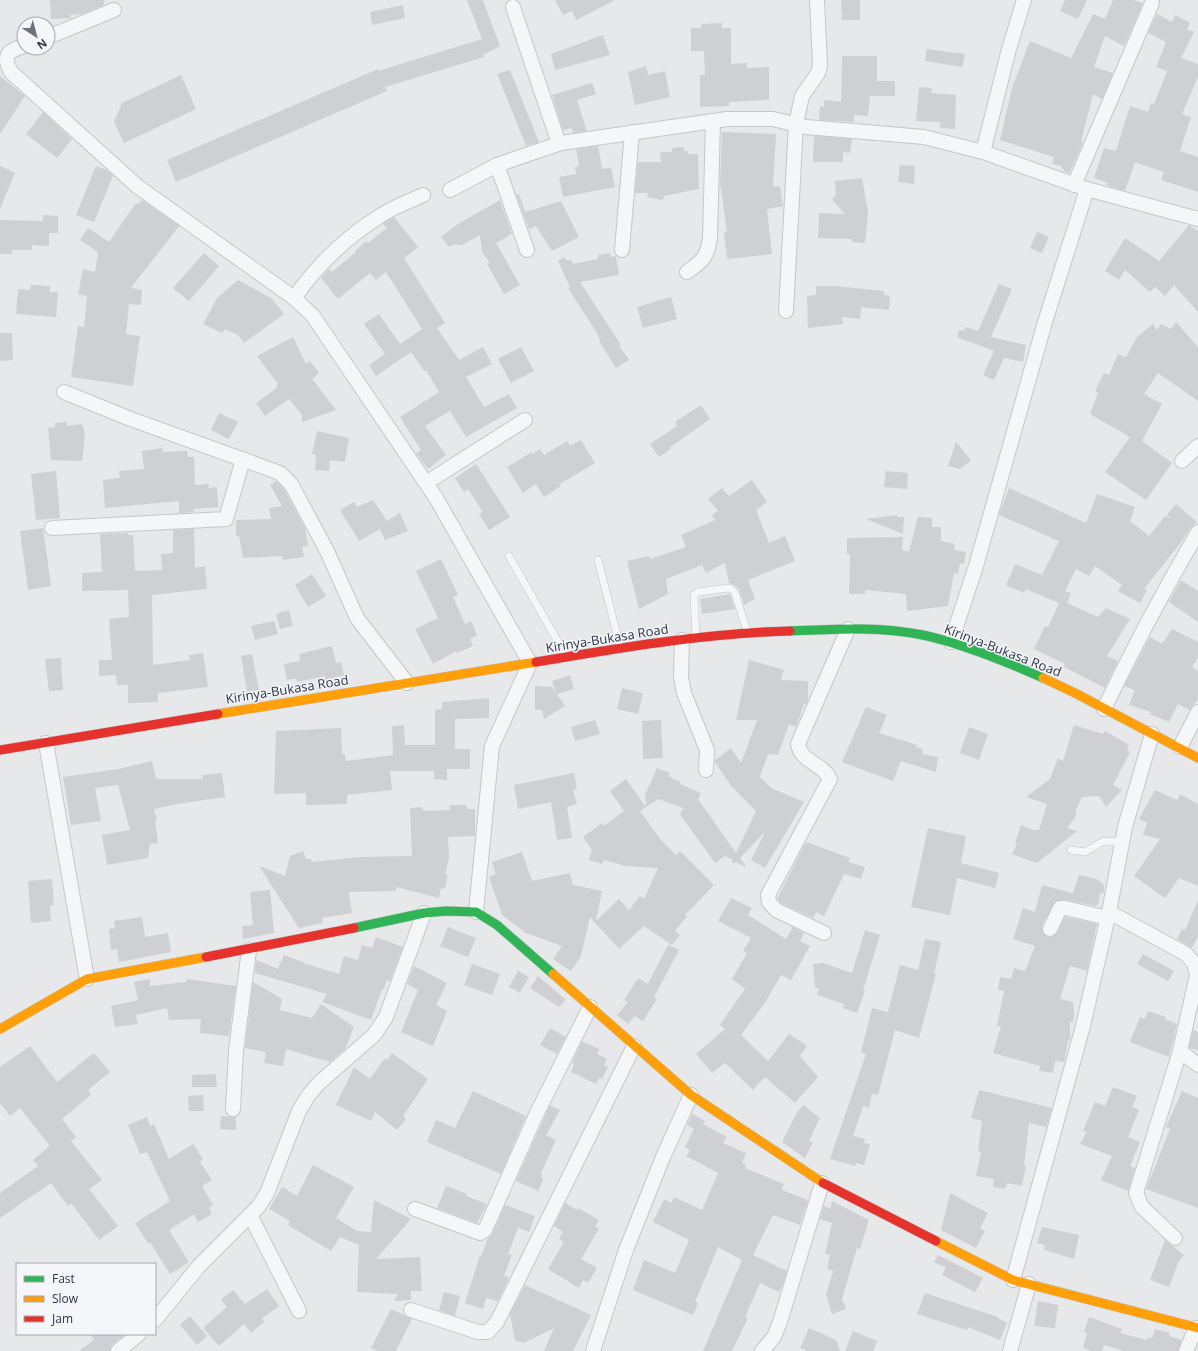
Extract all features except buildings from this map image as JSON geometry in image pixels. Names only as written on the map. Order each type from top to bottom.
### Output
[{"type":"street","points":[[786,311],[796,124],[802,96],[818,73],[820,66],[817,0]]},
{"type":"street","points":[[983,152],[1009,48],[1024,0]]},
{"type":"street","points":[[951,642],[976,566],[1045,322],[1080,187],[1152,3]]},
{"type":"street","points":[[513,7],[558,141],[561,143]]},
{"type":"street","points":[[56,34],[114,10]]},
{"type":"street","points":[[16,49],[12,50],[7,56],[6,62],[11,72],[137,186],[294,298],[312,316],[426,483],[496,600],[530,663],[492,746],[476,912]]},
{"type":"street","points":[[450,190],[497,165],[561,143],[566,144],[632,132],[713,121],[773,119],[796,124],[862,132],[924,137],[983,152],[1080,187],[1198,219]]},
{"type":"street","points":[[687,272],[700,263],[707,253],[710,238],[713,121]]},
{"type":"street","points":[[622,250],[632,132]]},
{"type":"street","points":[[497,165],[527,250]]},
{"type":"street","points":[[294,298],[311,274],[336,250],[377,217],[424,195]]},
{"type":"street","points":[[64,392],[128,418],[280,473],[291,484],[327,551],[357,618],[407,682]]},
{"type":"street","points":[[426,483],[525,420]]},
{"type":"street","points":[[1182,461],[1198,446]]},
{"type":"street","points":[[52,528],[226,519],[243,459]]},
{"type":"street","points":[[1104,709],[1162,593],[1198,532]]},
{"type":"street","points":[[824,933],[776,910],[770,902],[768,895],[830,779],[824,768],[804,757],[799,752],[798,744],[848,629]]},
{"type":"street","name":"Kirinya-Bukasa Road","points":[[0,750],[620,648],[748,632],[848,629],[903,632],[951,642],[1021,668],[1180,747],[1198,758]]},
{"type":"street","points":[[689,639],[683,685],[692,716],[707,750],[706,770]]},
{"type":"street","points":[[1180,747],[1198,712]]},
{"type":"street","points":[[1013,1280],[1083,1026],[1109,915],[1122,842],[1152,734]]},
{"type":"street","points":[[46,743],[87,979]]},
{"type":"street","points":[[1050,928],[1060,908],[1109,915],[1186,954],[1194,963],[1197,975],[1180,1051],[1136,1193],[1142,1207],[1175,1238]]},
{"type":"street","points":[[0,1029],[87,979],[249,950],[424,913],[446,911],[476,912],[497,925],[691,1096],[822,1183],[1013,1280],[1197,1328],[1186,1351]]},
{"type":"street","points":[[156,1319],[198,1267],[259,1206],[267,1193],[299,1111],[308,1096],[319,1083],[374,1035],[386,1017],[424,913]]},
{"type":"street","points":[[233,1109],[236,1051],[249,950]]},
{"type":"street","points":[[415,1209],[480,1233],[485,1230],[536,1115],[590,1007]]},
{"type":"street","points":[[411,1310],[478,1332],[488,1332],[497,1322],[634,1046]]},
{"type":"street","points":[[1180,1051],[1198,1065]]},
{"type":"street","points":[[593,1351],[626,1250],[663,1157],[691,1096]]},
{"type":"street","points":[[762,1351],[774,1336],[780,1322],[822,1183]]},
{"type":"street","points":[[250,1215],[299,1311]]},
{"type":"street","points":[[1010,1351],[1029,1284]]},
{"type":"street","points":[[118,1351],[138,1335]]},
{"type":"lane","points":[[509,556],[568,657]]},
{"type":"lane","points":[[598,560],[620,648]]},
{"type":"lane","points":[[689,639],[694,595],[698,592],[728,588],[732,589],[735,593],[748,632]]},
{"type":"lane","points":[[1071,850],[1085,852],[1104,841],[1122,842]]},
{"type":"traffic: fast","points":[[790,631],[873,629],[923,635],[954,643],[1014,665],[1043,678]]},
{"type":"traffic: fast","points":[[354,928],[424,913],[446,911],[476,912],[497,925],[553,974]]},
{"type":"traffic: slow","points":[[218,714],[536,662]]},
{"type":"traffic: slow","points":[[1043,678],[1075,693],[1198,758]]},
{"type":"traffic: slow","points":[[0,1029],[87,979],[206,957]]},
{"type":"traffic: slow","points":[[553,974],[691,1095],[823,1183]]},
{"type":"traffic: slow","points":[[936,1241],[1013,1280],[1198,1328]]},
{"type":"traffic: jam","points":[[536,662],[694,638],[758,632],[790,631]]},
{"type":"traffic: jam","points":[[0,750],[218,714]]},
{"type":"traffic: jam","points":[[206,957],[354,928]]},
{"type":"traffic: jam","points":[[823,1183],[936,1241]]}]
